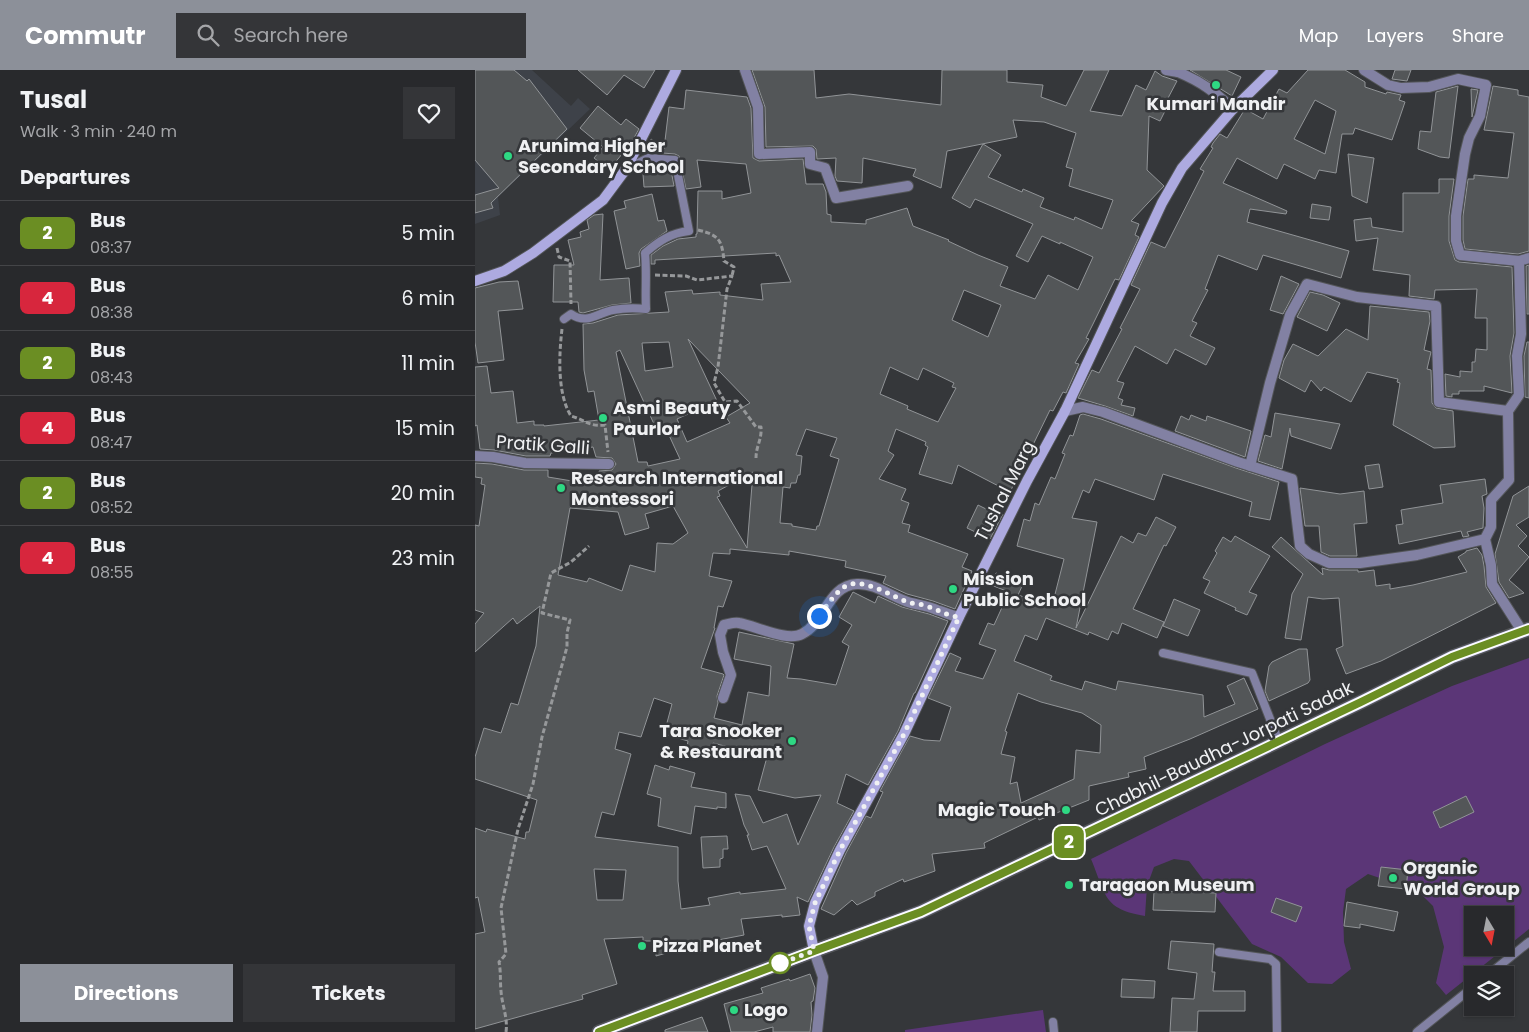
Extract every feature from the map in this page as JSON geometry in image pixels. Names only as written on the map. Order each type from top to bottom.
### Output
[{"type":"main road","name":"Chabhil-Baudha-Jorpati Sadak","points":[[599,1032],[921,912],[1279,742],[1452,657],[1525,630]]},
{"type":"street","points":[[475,281],[504,271],[533,254],[603,200],[626,169],[676,70]]},
{"type":"street","points":[[745,70],[758,107],[759,154],[810,152],[811,164],[825,168],[836,198],[908,186]]},
{"type":"street","points":[[1167,70],[1178,71],[1211,88],[1233,109]]},
{"type":"street","name":"Tushal Marg","points":[[814,951],[809,926],[815,903],[840,850],[904,734],[959,617],[1027,481],[1065,411],[1162,203],[1182,168],[1233,109],[1273,70]]},
{"type":"street","points":[[1365,70],[1388,85],[1401,88],[1429,87],[1458,79],[1486,85],[1480,116],[1469,138],[1465,154],[1456,216],[1456,241],[1459,255],[1524,260],[1521,334],[1517,356],[1519,395],[1508,411],[1509,480],[1491,500],[1491,527],[1485,539],[1491,565],[1492,584],[1525,630]]},
{"type":"street","points":[[1250,466],[1270,383],[1290,315],[1307,284],[1357,297],[1437,306],[1439,402],[1508,411]]},
{"type":"street","points":[[1065,411],[1083,407],[1103,412],[1250,466],[1292,479],[1300,546],[1309,554],[1329,563],[1360,563],[1417,555],[1485,539]]},
{"type":"street","name":"Pratik Galli","points":[[475,456],[493,457],[525,463],[609,464]]},
{"type":"street","points":[[723,698],[731,675],[723,652],[721,635],[724,625],[737,622],[791,637],[802,635],[810,628],[836,594],[846,586],[858,584],[872,586],[911,603],[924,605],[959,617]]},
{"type":"street","points":[[814,951],[823,977],[817,1032]]},
{"type":"lane","points":[[564,319],[571,314],[579,319],[586,319],[611,310],[628,308],[646,309],[645,288],[647,270],[645,252],[659,241],[679,232],[689,231],[675,160],[648,158],[626,169]]},
{"type":"lane","points":[[1163,653],[1252,673],[1279,742]]},
{"type":"lane","points":[[1499,966],[1529,942]]},
{"type":"lane","points":[[1219,952],[1270,959],[1276,964],[1277,1032]]},
{"type":"lane","points":[[1417,1032],[1464,994]]},
{"type":"lane","points":[[1053,1022],[1054,1032]]},
{"type":"path","points":[[689,231],[706,231],[719,240],[723,249],[724,261],[733,267],[733,276],[727,289],[717,366],[713,382],[725,402],[737,401],[756,427],[761,427],[762,438],[756,451],[756,458]]},
{"type":"path","points":[[645,288],[652,275],[686,276],[697,280],[733,276]]},
{"type":"path","points":[[579,418],[594,426],[605,425],[611,460],[606,461],[609,464]]},
{"type":"path","points":[[506,1032],[507,1024],[501,990],[499,962],[506,954],[501,908],[518,829],[533,784],[542,737],[567,647],[567,633],[571,620],[542,613],[551,573],[571,562],[589,546]]},
{"type":"shaded area","name":"Arunima Higher Secondary School","points":[[475,70],[532,70],[571,106],[578,98],[590,109],[498,197],[500,215],[475,224]]},
{"type":"shaded area","points":[[1529,658],[1529,929],[1514,941],[1514,906],[1464,906],[1464,956],[1495,956],[1482,966],[1464,966],[1464,981],[1446,995],[1436,983],[1444,947],[1433,906],[1418,891],[1368,874],[1346,889],[1343,912],[1344,942],[1351,969],[1332,984],[1308,983],[1281,957],[1252,944],[1189,861],[1174,859],[1154,867],[1147,886],[1145,916],[1121,909],[1113,904],[1104,891],[1091,859],[1325,744],[1452,686]]},
{"type":"shaded area","points":[[1043,1010],[1046,1032],[905,1032],[905,1030]]},
{"type":"building","name":"Arunima Higher Secondary School","points":[[475,70],[514,70],[527,81],[529,79],[567,129],[491,203],[493,208],[475,213],[475,195],[499,188],[475,160]]},
{"type":"building","points":[[578,70],[655,70],[644,88],[624,75],[607,95]]},
{"type":"building","points":[[752,70],[814,70],[816,98],[849,94],[941,105],[942,70],[1007,70],[1007,82],[1043,85],[1041,97],[1066,106],[1084,70],[1109,70],[1090,111],[1122,116],[1136,85],[1146,90],[1155,71],[1162,76],[1177,81],[1167,100],[1170,101],[1160,121],[1149,116],[1147,170],[1164,186],[1131,221],[1139,224],[1135,235],[1139,237],[1119,280],[1115,279],[1086,338],[1089,339],[1075,363],[1079,364],[1066,393],[1063,392],[1053,411],[1050,410],[1010,492],[958,465],[952,484],[919,474],[928,447],[925,445],[926,442],[896,429],[888,451],[894,455],[879,479],[906,489],[901,500],[909,503],[902,523],[910,525],[908,532],[968,554],[962,567],[972,571],[955,609],[907,594],[883,583],[886,576],[845,567],[846,561],[789,551],[789,555],[730,549],[730,554],[713,553],[709,576],[732,581],[723,607],[718,606],[715,628],[701,668],[724,675],[717,696],[718,703],[714,718],[742,725],[748,692],[769,696],[771,666],[734,659],[739,632],[794,644],[787,678],[836,685],[849,646],[842,642],[852,625],[839,617],[853,592],[875,603],[878,596],[902,607],[948,621],[898,731],[868,785],[846,774],[837,803],[854,811],[834,847],[808,902],[797,897],[800,915],[741,919],[744,935],[708,942],[709,949],[690,953],[688,947],[656,956],[656,941],[643,941],[643,937],[604,939],[617,984],[582,995],[583,999],[475,1029],[475,934],[485,932],[478,897],[475,898],[475,828],[486,832],[487,829],[525,839],[526,832],[529,832],[537,800],[475,779],[475,757],[484,728],[501,733],[511,703],[518,705],[536,646],[540,606],[517,624],[513,618],[475,652],[475,624],[484,613],[475,610],[475,525],[479,526],[485,485],[481,484],[482,478],[475,477],[475,463],[524,470],[548,470],[548,477],[584,483],[585,477],[600,479],[599,471],[612,470],[616,464],[612,458],[596,457],[593,447],[551,453],[550,456],[526,456],[480,449],[477,425],[475,426],[475,367],[487,366],[491,393],[513,391],[517,423],[534,421],[534,425],[544,426],[599,420],[594,391],[588,392],[584,370],[583,324],[593,323],[618,315],[669,312],[665,292],[692,290],[693,294],[720,292],[720,295],[763,300],[761,284],[791,282],[779,255],[776,256],[776,253],[655,260],[655,264],[651,264],[651,255],[663,246],[678,239],[696,237],[698,191],[722,191],[722,199],[751,193],[746,164],[697,160],[701,187],[686,189],[679,156],[650,152],[651,139],[664,149],[669,107],[684,109],[686,90],[747,97],[751,108],[753,158],[759,161],[803,159],[806,184],[823,184],[826,192],[827,214],[831,215],[831,222],[866,224],[866,220],[907,208],[913,226],[1008,267],[1000,286],[1035,299],[1048,275],[1078,290],[1093,257],[1042,236],[1028,262],[1016,256],[1033,224],[975,199],[970,208],[952,198],[983,144],[1001,155],[988,177],[1022,192],[1023,189],[1044,198],[1040,207],[1074,220],[1075,217],[1102,229],[1113,200],[1069,186],[1073,169],[1066,167],[1076,133],[1044,122],[1013,120],[1017,137],[947,151],[941,188],[913,176],[916,169],[863,158],[862,183],[837,181],[835,176],[836,158],[817,159],[816,149],[813,146],[766,147],[765,107]],"holes":[[[964,290],[1001,305],[988,337],[952,320]],[[688,339],[750,403],[726,417],[730,423],[687,442],[677,419],[717,401]],[[669,342],[673,367],[645,371],[642,343]],[[620,350],[659,435],[667,431],[680,459],[648,466],[647,462],[638,462],[616,352]],[[890,367],[918,380],[923,368],[954,383],[952,387],[956,388],[938,422],[907,409],[908,406],[880,394]],[[806,429],[837,438],[830,456],[839,459],[819,526],[817,526],[816,530],[780,523],[783,487],[790,488],[791,483],[796,483],[798,475],[800,475],[802,456],[796,455]],[[753,472],[747,548],[717,497],[720,496],[718,491]],[[673,506],[688,533],[673,544],[657,543],[655,572],[630,565],[622,591],[589,578],[587,582],[558,575],[570,508],[618,512],[625,535],[649,528],[645,514]],[[654,698],[672,704],[664,734],[688,741],[687,747],[711,752],[713,743],[767,757],[758,790],[795,798],[821,795],[798,845],[787,814],[763,823],[750,796],[735,794],[752,850],[767,846],[786,889],[740,894],[740,892],[708,898],[710,905],[681,909],[678,881],[678,847],[595,837],[602,812],[614,815],[631,754],[615,749],[619,732],[641,737]],[[594,869],[626,870],[623,900],[597,900]]]},
{"type":"building","points":[[1190,70],[1226,70],[1241,77],[1232,96]]},
{"type":"building","points":[[1308,70],[1345,70],[1365,82],[1365,87],[1386,94],[1387,92],[1401,95],[1399,100],[1405,102],[1392,140],[1355,128],[1353,134],[1342,134],[1336,173],[1319,170],[1315,179],[1284,164],[1277,179],[1237,158],[1223,183],[1287,211],[1286,214],[1250,209],[1247,222],[1349,251],[1341,278],[1263,255],[1257,270],[1218,255],[1205,289],[1208,290],[1192,321],[1197,323],[1190,336],[1215,348],[1206,365],[1175,349],[1167,364],[1135,346],[1117,381],[1124,383],[1118,398],[1123,400],[1121,405],[1135,408],[1133,416],[1078,398],[1092,370],[1099,373],[1122,329],[1120,328],[1140,289],[1131,285],[1151,242],[1165,248],[1204,171],[1200,169],[1213,148],[1211,147],[1213,143],[1220,134],[1227,138],[1245,109],[1263,119],[1279,89],[1287,93]],"holes":[[[1315,100],[1336,111],[1325,154],[1294,139]]]},
{"type":"building","points":[[1395,70],[1411,70],[1407,81],[1392,79]]},
{"type":"building","points":[[1458,86],[1449,158],[1440,157],[1418,149],[1420,131],[1431,132],[1436,92]]},
{"type":"building","points":[[1493,86],[1518,90],[1518,95],[1529,97],[1529,251],[1518,254],[1465,249],[1463,240],[1463,216],[1468,179],[1474,179],[1474,175],[1508,178],[1514,133],[1484,130]]},
{"type":"building","points":[[1471,89],[1478,90],[1472,117]]},
{"type":"building","points":[[598,106],[621,125],[626,119],[639,129],[631,143],[609,170],[594,158],[603,147],[580,128]]},
{"type":"building","points":[[1348,154],[1374,158],[1367,203],[1352,196]]},
{"type":"building","points":[[649,164],[670,165],[674,186],[644,187],[643,174],[648,170]]},
{"type":"building","points":[[1439,179],[1454,179],[1449,216],[1449,241],[1455,260],[1512,267],[1514,333],[1510,356],[1512,393],[1484,386],[1484,391],[1459,391],[1459,394],[1452,394],[1452,397],[1446,396],[1445,374],[1460,377],[1460,371],[1472,372],[1472,362],[1475,362],[1476,349],[1487,350],[1487,318],[1475,318],[1477,289],[1435,290],[1434,299],[1409,296],[1410,275],[1373,270],[1378,238],[1356,241],[1354,220],[1371,218],[1372,227],[1403,232],[1403,193],[1439,193]]},
{"type":"building","points":[[652,194],[658,221],[664,220],[667,231],[641,249],[639,253],[640,266],[626,269],[614,211],[626,208],[624,201]]},
{"type":"building","points":[[1312,204],[1331,207],[1329,220],[1310,218]]},
{"type":"building","points":[[603,214],[600,280],[629,278],[631,303],[612,305],[583,313],[579,312],[578,302],[553,302],[554,265],[574,265],[568,240],[581,237],[580,232],[589,229],[587,220],[594,215]]},
{"type":"building","points":[[1529,265],[1529,314],[1527,314],[1526,266]]},
{"type":"building","points":[[1281,276],[1299,284],[1283,314],[1270,310]]},
{"type":"building","points":[[518,281],[523,309],[498,311],[504,360],[478,363],[475,342],[475,288],[499,282]]},
{"type":"building","points":[[1310,292],[1323,295],[1340,303],[1327,331],[1297,317]]},
{"type":"building","points":[[1370,306],[1429,312],[1430,321],[1424,350],[1431,352],[1427,369],[1431,370],[1432,403],[1436,408],[1453,411],[1455,447],[1434,448],[1393,425],[1400,383],[1397,382],[1398,379],[1367,372],[1351,402],[1324,387],[1321,391],[1311,380],[1305,392],[1279,378],[1284,360],[1293,344],[1318,356],[1346,329],[1368,340]]},
{"type":"building","points":[[1527,342],[1529,342],[1529,398],[1525,397],[1524,356]]},
{"type":"building","points":[[1275,413],[1340,424],[1331,449],[1291,436],[1290,428],[1282,469],[1258,461],[1265,435],[1271,437]]},
{"type":"building","points":[[1083,414],[1101,419],[1279,482],[1270,520],[1249,516],[1252,502],[1163,474],[1154,500],[1095,479],[1089,493],[1083,490],[1072,518],[1097,522],[1076,628],[1121,536],[1133,543],[1138,533],[1146,536],[1156,517],[1176,527],[1166,546],[1164,545],[1133,609],[1164,622],[1157,638],[1122,623],[1118,634],[1112,631],[1108,640],[1089,632],[1088,635],[1046,618],[1037,640],[1025,635],[1014,661],[1052,676],[1050,680],[1082,690],[1085,681],[1116,690],[1118,681],[1203,695],[1204,717],[1235,704],[1227,686],[1244,678],[1258,709],[1144,757],[1146,769],[1128,773],[1129,777],[1089,786],[1089,800],[1039,820],[1038,817],[984,843],[985,848],[932,854],[935,871],[904,882],[903,879],[875,892],[875,896],[857,905],[852,900],[834,915],[821,909],[846,853],[866,816],[871,818],[883,792],[880,791],[910,736],[924,740],[940,741],[951,707],[928,698],[950,653],[961,658],[955,671],[983,679],[996,650],[979,644],[988,623],[994,625],[1009,592],[991,585],[996,573],[1023,584],[1018,595],[1052,606],[1064,559],[1017,546],[1024,519],[1030,521],[1035,503],[1039,505],[1051,477],[1055,479],[1065,454],[1062,453],[1070,435],[1073,436],[1080,415]],"holes":[[[1018,693],[1041,702],[1082,713],[1101,725],[1100,753],[1076,750],[1074,779],[1021,803],[1017,782],[1010,784],[1015,757],[1001,754],[1007,732],[1005,731]]]},
{"type":"building","points":[[1191,415],[1206,421],[1207,416],[1251,431],[1245,457],[1175,431],[1181,416],[1189,420]]},
{"type":"building","points":[[1379,464],[1383,487],[1369,489],[1365,466]]},
{"type":"building","points":[[1485,479],[1487,494],[1482,496],[1484,508],[1483,528],[1467,532],[1469,536],[1463,537],[1461,531],[1399,544],[1396,525],[1403,524],[1401,510],[1443,503],[1440,485]]},
{"type":"building","points":[[1529,486],[1529,517],[1516,525],[1527,536],[1518,546],[1529,557],[1509,580],[1524,593],[1509,598],[1499,582],[1495,554],[1513,496]]},
{"type":"building","points":[[1300,488],[1340,494],[1364,491],[1367,523],[1354,524],[1357,556],[1330,556],[1321,552],[1319,526],[1305,526]]},
{"type":"building","points":[[978,505],[990,511],[1003,514],[990,539],[967,528]]},
{"type":"building","points":[[1235,536],[1270,556],[1249,592],[1257,595],[1247,615],[1204,593],[1210,581],[1203,578],[1217,553],[1215,551],[1223,537],[1231,542]]},
{"type":"building","points":[[1281,537],[1323,575],[1322,568],[1329,570],[1358,570],[1358,572],[1374,570],[1376,586],[1390,584],[1390,589],[1467,572],[1458,557],[1466,551],[1477,548],[1482,555],[1486,587],[1496,603],[1381,661],[1346,674],[1336,649],[1343,646],[1339,598],[1323,599],[1308,597],[1301,640],[1285,638],[1292,594],[1303,574],[1272,547]]},
{"type":"building","points":[[1174,599],[1200,610],[1188,636],[1163,626]]},
{"type":"building","points":[[1299,649],[1307,649],[1310,680],[1308,683],[1269,701],[1265,691],[1269,666],[1272,662]]},
{"type":"building","points":[[655,765],[669,770],[670,766],[695,773],[691,787],[726,793],[726,808],[717,807],[717,809],[695,806],[691,834],[658,826],[661,798],[647,794]]},
{"type":"building","points":[[1466,796],[1474,812],[1440,828],[1433,812]]},
{"type":"building","points":[[727,836],[728,849],[723,849],[720,867],[703,868],[701,837]]},
{"type":"building","name":"Organic World Group","points":[[1381,867],[1408,870],[1406,889],[1378,886]]},
{"type":"building","points":[[1154,891],[1216,893],[1215,912],[1153,910]]},
{"type":"building","points":[[1276,898],[1302,907],[1296,922],[1271,912]]},
{"type":"building","points":[[1347,902],[1398,912],[1394,931],[1360,924],[1360,928],[1344,926]]},
{"type":"building","points":[[1171,941],[1214,944],[1212,972],[1215,972],[1213,991],[1245,991],[1245,1011],[1198,1011],[1197,1032],[1170,1032],[1172,998],[1194,999],[1197,973],[1168,969]]},
{"type":"building","points":[[810,974],[815,988],[813,1001],[811,1002],[810,1032],[773,1032],[773,1027],[754,1032],[731,1032],[724,1004],[763,993],[761,988]]},
{"type":"building","points":[[1122,979],[1155,981],[1154,998],[1121,997]]},
{"type":"building","points":[[702,1017],[708,1032],[665,1032],[665,1030]]},
{"type":"bus line","name":"2","points":[[599,1032],[921,912],[1452,657],[1529,629]]},
{"type":"place","name":"Kumari Mandir","points":[[1216,85]]},
{"type":"place","name":"Arunima Higher Secondary School","points":[[508,156]]},
{"type":"place","name":"Asmi Beauty Paurlor","points":[[603,418]]},
{"type":"place","name":"Research International Montessori","points":[[561,488]]},
{"type":"place","name":"Mission Public School","points":[[953,589]]},
{"type":"place","name":"Tara Snooker & Restaurant","points":[[792,741]]},
{"type":"place","name":"Magic Touch","points":[[1066,810]]},
{"type":"place","name":"Organic World Group","points":[[1393,878]]},
{"type":"place","name":"Taragaon Museum","points":[[1069,885]]},
{"type":"place","name":"Pizza Planet","points":[[642,946]]},
{"type":"place","name":"Logo","points":[[734,1010]]},
{"type":"route","points":[[780,963],[778,964],[814,951],[809,926],[815,903],[840,850],[904,734],[959,617],[924,605],[911,603],[872,586],[858,584],[846,586],[836,594],[819,616]]}]
